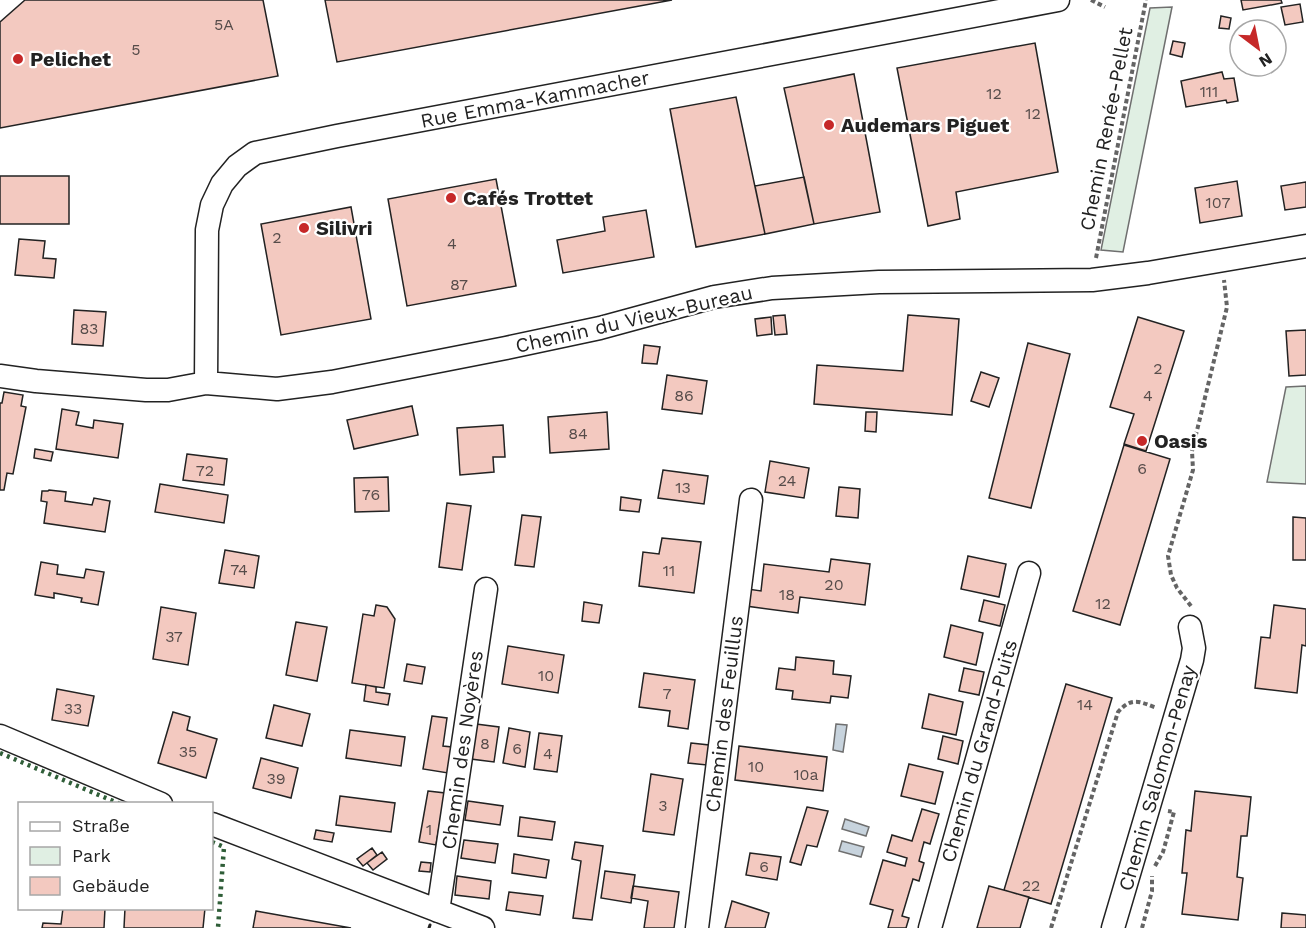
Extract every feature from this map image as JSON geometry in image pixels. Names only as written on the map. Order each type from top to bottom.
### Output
[{"type":"street","name":"Rue Emma-Kammacher","points":[[206,383],[207,230],[212,204],[228,176],[255,153],[1058,0]]},
{"type":"street","name":"Chemin du Vieux-Bureau","points":[[0,376],[146,390],[168,390],[206,383],[277,389],[332,382],[506,348],[600,328],[714,297],[772,288],[879,282],[1092,280],[1148,273],[1306,246]]},
{"type":"street","name":"Chemin des Feuillus","points":[[697,928],[751,500]]},
{"type":"street","name":"Chemin du Grand-Puits","points":[[930,928],[1029,573]]},
{"type":"street","name":"Chemin des Noyères","points":[[438,911],[486,589]]},
{"type":"street","name":"Chemin Salomon-Penay","points":[[1113,928],[1192,660],[1194,648],[1190,627]]},
{"type":"street","points":[[0,736],[156,802]]},
{"type":"street","points":[[213,824],[483,928]]},
{"type":"path","points":[[1091,0],[1105,7]]},
{"type":"path","name":"Chemin Renée-Pellet","points":[[1095,263],[1146,0]]},
{"type":"path","points":[[1190,627],[1193,616],[1191,606],[1177,588],[1171,575],[1168,556],[1193,470],[1192,451],[1227,307],[1224,277]]},
{"type":"path","points":[[1051,928],[1118,712],[1125,704],[1136,701],[1175,714]]},
{"type":"green space","points":[[1172,7],[1123,252],[1101,250],[1150,8]]},
{"type":"green space","points":[[1306,386],[1306,484],[1267,482],[1286,387]]},
{"type":"shaded area","points":[[836,724],[847,725],[843,752],[833,750]]},
{"type":"shaded area","points":[[845,819],[869,827],[866,836],[842,829]]},
{"type":"shaded area","points":[[842,841],[864,847],[861,857],[839,851]]},
{"type":"building","points":[[25,0],[263,0],[278,76],[0,128],[0,22]]},
{"type":"building","points":[[325,0],[672,0],[337,62]]},
{"type":"building","points":[[1241,0],[1281,0],[1282,3],[1243,10]]},
{"type":"building","points":[[1300,4],[1303,22],[1288,24],[1288,18],[1283,18],[1281,7]]},
{"type":"building","points":[[1221,16],[1231,18],[1228,18],[1228,29],[1219,28]]},
{"type":"building","points":[[1173,41],[1185,43],[1182,57],[1170,54]]},
{"type":"building","points":[[1035,43],[1058,172],[956,192],[960,219],[928,226],[897,68]]},
{"type":"building","points":[[1222,72],[1224,79],[1234,78],[1238,101],[1227,103],[1226,100],[1186,107],[1181,81]]},
{"type":"building","points":[[854,74],[880,212],[814,224],[784,88]]},
{"type":"building","points":[[736,97],[765,234],[696,247],[670,109]]},
{"type":"building","points":[[0,176],[69,176],[69,224],[0,224]]},
{"type":"building","points":[[804,177],[814,224],[765,234],[755,186]]},
{"type":"building","points":[[496,179],[516,286],[407,306],[388,199]]},
{"type":"building","points":[[1237,181],[1242,216],[1200,223],[1195,188]]},
{"type":"building","points":[[1306,182],[1306,207],[1285,210],[1281,186]]},
{"type":"building","points":[[351,207],[371,319],[281,335],[261,224]]},
{"type":"building","points":[[646,210],[654,257],[563,273],[557,240],[605,231],[603,217]]},
{"type":"building","points":[[19,239],[45,241],[43,258],[56,259],[54,278],[15,275]]},
{"type":"building","points":[[74,310],[106,312],[103,346],[72,344]]},
{"type":"building","points":[[785,315],[787,334],[775,335],[773,316]]},
{"type":"building","points":[[908,315],[959,319],[952,415],[814,404],[817,365],[903,371]]},
{"type":"building","points":[[771,317],[772,334],[757,336],[755,319]]},
{"type":"building","points":[[1138,317],[1184,331],[1146,451],[1124,444],[1134,414],[1110,407]]},
{"type":"building","points":[[1306,330],[1306,375],[1289,376],[1286,331]]},
{"type":"building","points":[[1028,343],[1070,354],[1031,508],[989,498]]},
{"type":"building","points":[[644,345],[660,347],[657,364],[642,363]]},
{"type":"building","points":[[981,372],[999,378],[989,407],[971,401]]},
{"type":"building","points":[[667,375],[707,381],[702,414],[662,409]]},
{"type":"building","points":[[4,392],[23,395],[21,406],[26,407],[13,474],[7,473],[4,490],[0,490],[0,403],[2,403]]},
{"type":"building","points":[[412,406],[418,435],[354,449],[347,420]]},
{"type":"building","points":[[62,409],[79,412],[76,425],[93,428],[94,420],[123,424],[118,458],[56,449]]},
{"type":"building","points":[[607,412],[609,449],[550,453],[548,417]]},
{"type":"building","points":[[866,412],[877,412],[876,432],[865,431]]},
{"type":"building","points":[[503,425],[505,457],[493,457],[494,472],[460,475],[457,428]]},
{"type":"building","points":[[1124,445],[1170,459],[1120,625],[1073,611]]},
{"type":"building","points":[[35,449],[53,452],[51,461],[34,458]]},
{"type":"building","points":[[187,454],[227,459],[224,485],[183,480]]},
{"type":"building","points":[[770,461],[809,468],[804,498],[765,492]]},
{"type":"building","points":[[663,470],[708,476],[704,504],[658,498]]},
{"type":"building","points":[[388,477],[389,511],[355,512],[354,478]]},
{"type":"building","points":[[160,484],[228,495],[224,523],[155,512]]},
{"type":"building","points":[[839,487],[860,489],[858,518],[836,516]]},
{"type":"building","points":[[42,491],[66,492],[65,501],[92,505],[94,498],[110,501],[105,532],[44,523],[47,502],[41,501]]},
{"type":"building","points":[[621,497],[641,500],[639,512],[620,510]]},
{"type":"building","points":[[447,503],[471,506],[462,570],[439,567]]},
{"type":"building","points":[[522,515],[541,517],[534,567],[515,565]]},
{"type":"building","points":[[1293,517],[1306,518],[1306,560],[1293,560]]},
{"type":"building","points":[[662,538],[701,542],[694,593],[639,586],[643,552],[659,554]]},
{"type":"building","points":[[225,550],[259,556],[254,588],[219,583]]},
{"type":"building","points":[[968,556],[1006,564],[999,597],[961,589]]},
{"type":"building","points":[[831,559],[870,564],[865,605],[800,597],[798,613],[746,606],[748,589],[761,591],[764,564],[829,572]]},
{"type":"building","points":[[41,562],[58,565],[57,574],[84,578],[86,569],[104,572],[98,605],[81,602],[82,598],[54,593],[54,598],[35,595]]},
{"type":"building","points":[[984,600],[1005,605],[1000,626],[979,621]]},
{"type":"building","points":[[584,602],[602,605],[599,623],[582,621]]},
{"type":"building","points":[[376,605],[387,607],[395,619],[384,688],[352,683],[363,614],[374,616]]},
{"type":"building","points":[[1274,605],[1306,609],[1306,646],[1302,645],[1297,693],[1255,688],[1261,637],[1270,638]]},
{"type":"building","points":[[161,607],[196,613],[188,665],[153,659]]},
{"type":"building","points":[[296,622],[327,627],[317,681],[286,675]]},
{"type":"building","points":[[951,625],[983,633],[976,665],[944,657]]},
{"type":"building","points":[[508,646],[564,655],[558,693],[502,684]]},
{"type":"building","points":[[796,657],[834,661],[833,674],[851,676],[848,698],[831,696],[830,703],[792,699],[793,691],[776,689],[779,668],[795,670]]},
{"type":"building","points":[[407,664],[425,667],[422,684],[404,681]]},
{"type":"building","points":[[964,668],[984,672],[979,695],[959,691]]},
{"type":"building","points":[[644,673],[695,680],[688,729],[668,726],[670,711],[639,707]]},
{"type":"building","points":[[1066,684],[1112,698],[1051,904],[1004,890]]},
{"type":"building","points":[[366,685],[376,687],[376,692],[390,694],[388,705],[364,701]]},
{"type":"building","points":[[57,689],[94,696],[88,726],[52,720]]},
{"type":"building","points":[[929,694],[963,702],[956,735],[922,728]]},
{"type":"building","points":[[274,705],[310,714],[302,746],[266,738]]},
{"type":"building","points":[[173,712],[190,717],[187,730],[217,739],[206,778],[158,763]]},
{"type":"building","points":[[432,716],[447,718],[443,746],[452,747],[448,773],[423,769]]},
{"type":"building","points":[[476,724],[499,727],[494,762],[471,759]]},
{"type":"building","points":[[509,728],[530,732],[525,767],[503,763]]},
{"type":"building","points":[[350,730],[405,737],[401,766],[346,758]]},
{"type":"building","points":[[539,733],[562,736],[557,772],[534,769]]},
{"type":"building","points":[[943,736],[963,741],[958,764],[938,759]]},
{"type":"building","points":[[691,743],[709,745],[707,765],[688,763]]},
{"type":"building","points":[[739,746],[827,757],[823,791],[735,780]]},
{"type":"building","points":[[261,758],[298,768],[291,798],[253,788]]},
{"type":"building","points":[[909,764],[943,772],[935,804],[901,796]]},
{"type":"building","points":[[651,774],[683,779],[674,835],[643,831]]},
{"type":"building","points":[[428,791],[445,793],[436,845],[419,842]]},
{"type":"building","points":[[1195,791],[1251,797],[1247,836],[1241,836],[1237,877],[1243,878],[1238,920],[1182,914],[1187,873],[1182,873],[1186,830],[1191,831]]},
{"type":"building","points":[[340,796],[395,803],[391,832],[336,825]]},
{"type":"building","points":[[468,801],[503,806],[500,825],[465,820]]},
{"type":"building","points":[[807,807],[828,811],[817,847],[807,845],[801,865],[790,862]]},
{"type":"building","points":[[922,809],[939,814],[930,844],[924,842],[919,861],[924,863],[919,881],[913,879],[902,916],[909,918],[906,928],[888,928],[893,910],[870,904],[883,860],[905,866],[907,858],[887,852],[892,835],[912,841]]},
{"type":"building","points":[[520,817],[555,822],[552,840],[518,836]]},
{"type":"building","points":[[316,830],[334,833],[332,842],[314,839]]},
{"type":"building","points":[[464,840],[498,844],[495,863],[461,858]]},
{"type":"building","points":[[575,842],[603,846],[592,920],[573,918],[581,861],[572,859]]},
{"type":"building","points":[[372,848],[377,855],[363,866],[357,859]]},
{"type":"building","points":[[382,852],[387,859],[373,870],[367,863]]},
{"type":"building","points":[[750,853],[781,857],[777,880],[746,875]]},
{"type":"building","points":[[514,854],[549,860],[546,878],[512,873]]},
{"type":"building","points":[[421,862],[431,863],[430,872],[419,871]]},
{"type":"building","points":[[605,871],[635,875],[631,903],[601,898]]},
{"type":"building","points":[[457,876],[491,881],[489,899],[455,895]]},
{"type":"building","points":[[633,886],[679,892],[674,928],[644,928],[648,901],[631,898]]},
{"type":"building","points":[[989,886],[1029,897],[1020,928],[977,928]]},
{"type":"building","points":[[509,892],[543,896],[540,915],[506,910]]},
{"type":"building","points":[[732,901],[769,913],[765,928],[725,928]]},
{"type":"building","points":[[63,910],[105,910],[104,928],[42,928],[43,923],[61,924]]},
{"type":"building","points":[[125,910],[205,910],[203,928],[124,928]]},
{"type":"building","points":[[256,911],[351,928],[253,928]]},
{"type":"building","points":[[1282,913],[1306,915],[1306,928],[1281,928]]},
{"type":"hedge","points":[[0,753],[115,802]]},
{"type":"hedge","points":[[213,842],[224,847],[218,928]]},
{"type":"place","name":"Pelichet","points":[[18,59]]},
{"type":"place","name":"Audemars Piguet","points":[[829,125]]},
{"type":"place","name":"Cafés Trottet","points":[[451,198]]},
{"type":"place","name":"Silivri","points":[[304,228]]},
{"type":"place","name":"Oasis","points":[[1142,441]]}]
